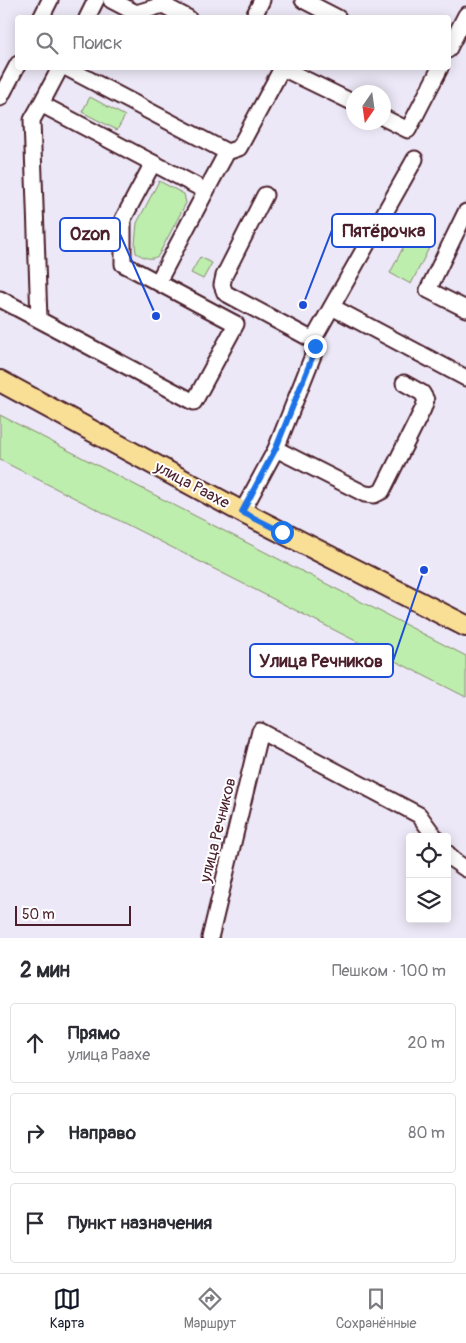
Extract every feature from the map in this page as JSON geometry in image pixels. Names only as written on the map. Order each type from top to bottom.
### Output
[{"type":"main road","name":"улица Раахе","points":[[0,381],[242,512],[466,626]]},
{"type":"street","points":[[42,15],[50,0]]},
{"type":"street","points":[[88,15],[96,0]]},
{"type":"street","points":[[111,0],[136,13],[164,2],[184,15]]},
{"type":"street","points":[[254,15],[262,0]]},
{"type":"street","points":[[303,0],[332,15]]},
{"type":"street","points":[[451,44],[466,14]]},
{"type":"street","points":[[0,98],[15,70]]},
{"type":"street","points":[[39,319],[32,120],[59,70]]},
{"type":"street","points":[[71,70],[227,152]]},
{"type":"street","points":[[158,282],[227,152],[239,148],[281,70]]},
{"type":"street","points":[[286,70],[346,99]]},
{"type":"street","points":[[391,122],[408,130],[438,70]]},
{"type":"street","points":[[41,104],[206,191]]},
{"type":"street","points":[[313,340],[415,159]]},
{"type":"street","points":[[0,299],[194,402],[236,324],[123,264],[123,219],[153,163]]},
{"type":"street","points":[[242,512],[276,448],[314,353],[315,346],[313,340],[225,293],[222,285],[224,276],[265,195]]},
{"type":"street","points":[[466,212],[428,290],[466,309]]},
{"type":"street","points":[[332,306],[465,374]]},
{"type":"street","points":[[276,448],[366,494],[374,495],[382,491],[426,400],[422,392],[404,383]]},
{"type":"street","name":"улица Речников","points":[[210,938],[260,731],[418,815],[432,833]]},
{"type":"street","points":[[451,858],[466,869]]},
{"type":"green space","points":[[90,97],[125,116],[117,130],[82,112]]},
{"type":"green space","points":[[159,181],[184,194],[186,203],[158,256],[149,258],[136,253],[137,223]]},
{"type":"green space","points":[[409,236],[430,246],[411,284],[390,273]]},
{"type":"green space","points":[[200,257],[212,263],[203,279],[191,273]]},
{"type":"green space","points":[[0,415],[466,656],[466,697],[0,460]]},
{"type":"place","name":"Пятёрочка","points":[[303,305]]},
{"type":"place","name":"Ozon","points":[[156,316]]},
{"type":"place","name":"Улица Речников","points":[[424,570]]},
{"type":"route","points":[[282,532],[242,512],[276,448],[314,353],[315,346]]}]
